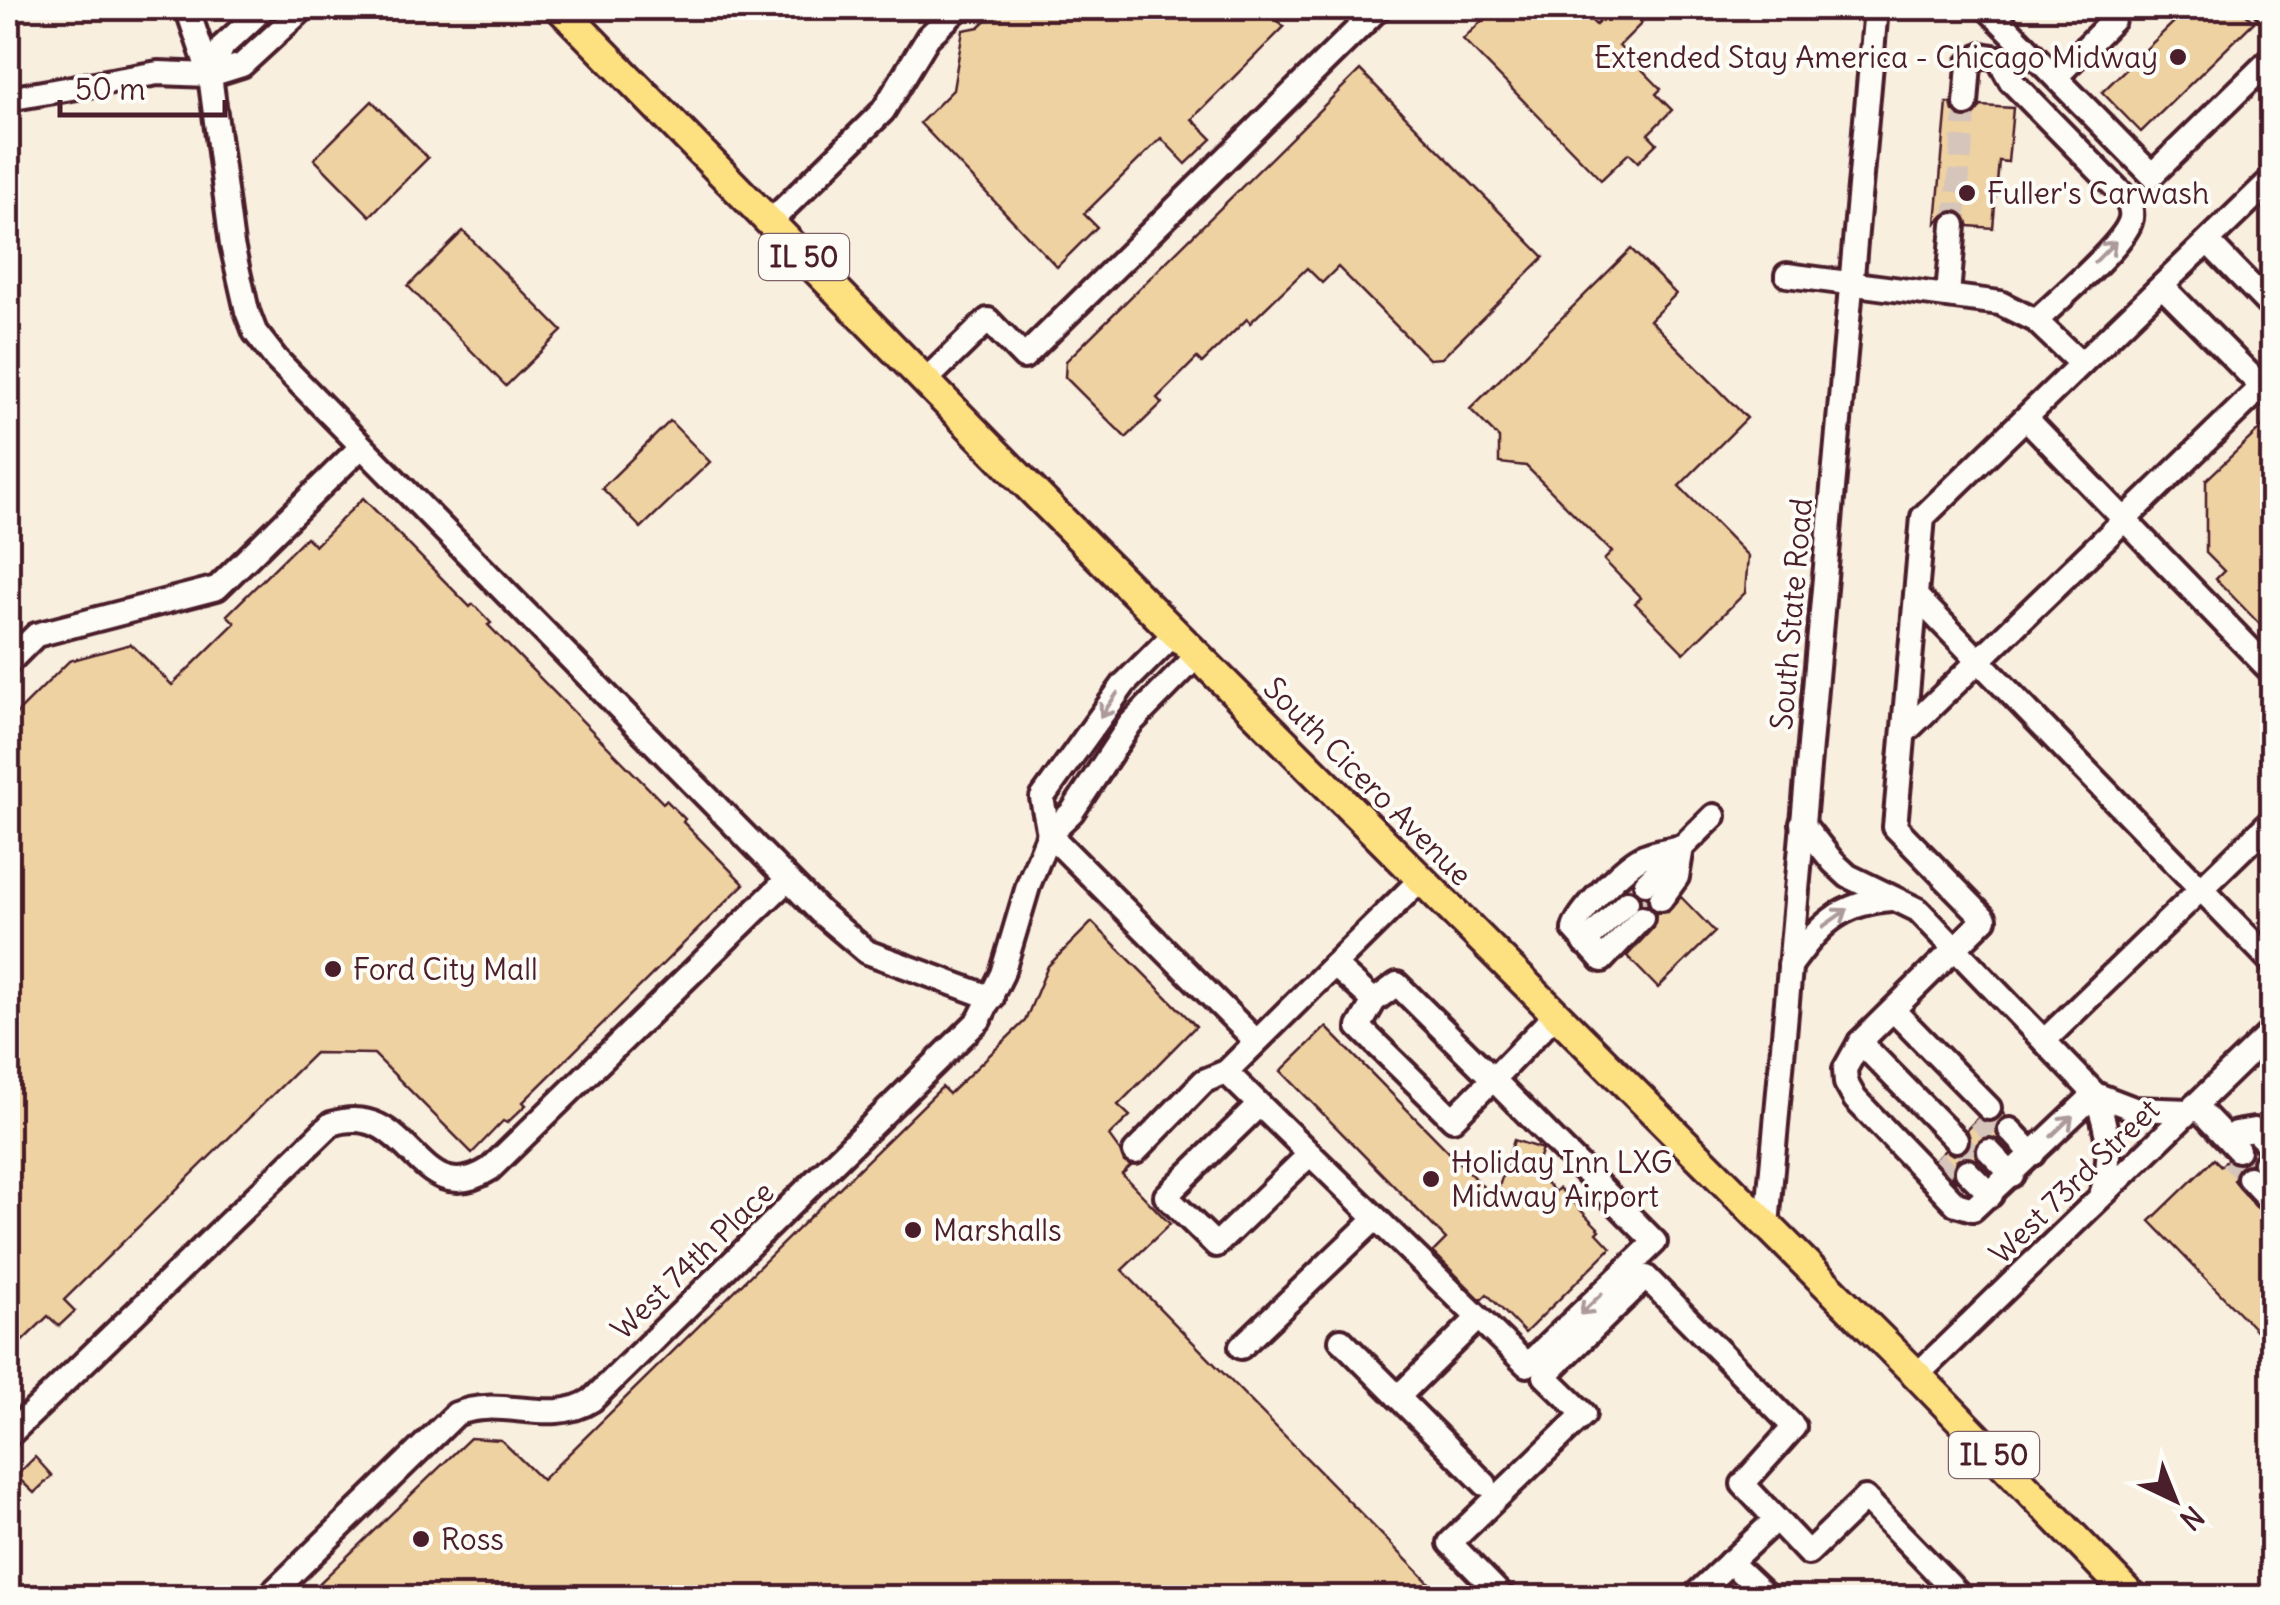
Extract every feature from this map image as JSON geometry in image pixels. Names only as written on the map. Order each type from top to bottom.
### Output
[{"type":"main road","name":"South Cicero Avenue","points":[[560,8],[1197,656],[2134,1598]]},
{"type":"street","points":[[188,8],[210,74],[232,245],[255,332],[276,359],[786,881],[867,952],[992,998]]},
{"type":"street","points":[[210,74],[223,46],[264,8]]},
{"type":"street","points":[[8,99],[158,73],[210,74],[242,66],[304,8]]},
{"type":"street","points":[[770,222],[883,110],[928,37],[959,8]]},
{"type":"street","name":"South State Road","points":[[1767,1226],[1876,8]]},
{"type":"street","points":[[1987,8],[2152,175],[2272,58]]},
{"type":"street","points":[[2056,77],[2113,20],[2100,8]]},
{"type":"street","points":[[2266,8],[2272,14]]},
{"type":"street","points":[[926,381],[988,320],[1024,356],[1367,12]]},
{"type":"street","points":[[1966,104],[1970,64],[1989,54],[2116,176],[2128,199],[2131,220],[2126,230],[2036,321]]},
{"type":"street","points":[[2008,73],[2128,199]]},
{"type":"street","points":[[2095,1094],[2006,1180],[1965,1208],[1855,1099],[1846,1084],[1867,1038],[1985,919],[1895,828],[1924,517],[2272,179]]},
{"type":"street","points":[[1948,294],[1954,225]]},
{"type":"street","points":[[2208,242],[2272,308]]},
{"type":"street","points":[[1787,275],[2000,304],[2036,321],[2082,364]]},
{"type":"street","points":[[1904,733],[2267,382],[2162,286]]},
{"type":"street","points":[[2026,418],[2272,672]]},
{"type":"street","points":[[8,663],[36,635],[217,588],[361,447]]},
{"type":"street","points":[[1916,596],[2272,962]]},
{"type":"street","name":"West 74th Place","points":[[1049,834],[1042,798],[1124,684],[1175,633]]},
{"type":"street","name":"West 74th Place","points":[[267,1598],[456,1414],[488,1405],[560,1414],[577,1410],[592,1400],[980,1020],[992,998],[1049,834],[1072,812],[1130,724],[1197,656]]},
{"type":"street","points":[[1675,854],[1674,886],[1649,887],[1675,854],[1714,816]]},
{"type":"street","points":[[2044,1041],[2272,820]]},
{"type":"street","points":[[1802,823],[1848,876],[1918,910],[2095,1094],[2134,1109],[2192,1108],[2234,1143],[2254,1130],[2272,1198]]},
{"type":"street","points":[[1049,834],[1256,1042]]},
{"type":"street","points":[[1589,948],[1575,922],[1580,915],[1634,862],[1675,854]]},
{"type":"street","points":[[1135,1152],[1204,1081],[1226,1072],[1421,879]]},
{"type":"street","points":[[8,1436],[332,1124],[350,1118],[368,1120],[385,1127],[440,1176],[458,1181],[475,1179],[490,1170],[786,881]]},
{"type":"street","points":[[1789,968],[1826,922],[1846,909],[1867,901],[1900,898]]},
{"type":"street","points":[[1589,948],[1630,906],[1589,948]]},
{"type":"street","points":[[1334,965],[1374,1001]]},
{"type":"street","points":[[1226,1072],[1526,1365],[1655,1242],[1493,1079],[1397,984],[1374,1001],[1359,1027],[1453,1119],[1493,1079],[1556,1014]]},
{"type":"street","name":"West 73rd Street","points":[[1916,1375],[2272,1031]]},
{"type":"street","points":[[1867,1038],[1962,1134],[1867,1038]]},
{"type":"street","points":[[2095,1094],[2110,1154],[2100,1198]]},
{"type":"street","points":[[1260,1105],[1166,1196],[1216,1245],[1310,1154]]},
{"type":"street","points":[[2006,1180],[1983,1156],[2006,1180]]},
{"type":"street","points":[[1241,1347],[1376,1218]]},
{"type":"street","points":[[1504,1598],[1450,1543],[1584,1414],[1545,1376],[1646,1277],[1794,1427],[1743,1484],[1808,1554],[1865,1498],[1962,1598]]},
{"type":"street","points":[[1398,1396],[1478,1318]]},
{"type":"street","points":[[1340,1340],[1485,1484]]},
{"type":"street","points":[[1692,1598],[1775,1520]]},
{"type":"street","points":[[1730,1562],[1768,1598]]},
{"type":"building","points":[[999,8],[1264,8],[1284,27],[1192,119],[1212,139],[1186,164],[1161,138],[1084,214],[1097,227],[1057,267],[920,123],[953,90],[963,30],[979,27]]},
{"type":"building","points":[[1495,8],[1579,8],[1596,25],[1613,8],[1627,8],[1642,23],[1619,46],[1661,89],[1656,94],[1672,110],[1648,134],[1657,143],[1638,162],[1629,153],[1601,180],[1463,39]]},
{"type":"building","name":"Extended Stay America - Chicago Midway","points":[[2160,8],[2239,8],[2254,22],[2141,132],[2102,92],[2174,22]]},
{"type":"building","points":[[1360,70],[1544,257],[1442,358],[1429,359],[1338,267],[1322,283],[1307,268],[1202,363],[1197,358],[1157,398],[1162,403],[1126,438],[1065,377],[1066,361]]},
{"type":"building","points":[[372,101],[428,158],[370,216],[314,159]]},
{"type":"building","name":"Fuller's Carwash","points":[[1947,103],[1964,119],[1973,117],[1981,106],[2013,108],[2008,162],[1999,161],[1993,228],[1969,226],[1963,213],[1954,210],[1936,223]]},
{"type":"building","points":[[463,231],[562,331],[506,386],[408,286]]},
{"type":"building","points":[[1631,249],[1676,294],[1650,320],[1747,418],[1679,486],[1748,556],[1745,593],[1684,653],[1635,603],[1641,598],[1604,560],[1612,552],[1526,466],[1499,463],[1499,438],[1470,409]]},
{"type":"building","points":[[670,421],[710,462],[641,528],[602,488]]},
{"type":"building","points":[[2264,425],[2272,434],[2272,637],[2216,579],[2224,571],[2206,553],[2206,480]]},
{"type":"building","name":"Ford City Mall","points":[[363,498],[470,607],[473,604],[491,623],[488,625],[663,803],[666,800],[685,819],[683,822],[744,884],[523,1102],[526,1105],[507,1123],[503,1121],[472,1153],[374,1054],[315,1053],[64,1300],[75,1311],[59,1326],[48,1316],[8,1355],[8,722],[69,661],[131,644],[172,685],[235,623],[227,615],[306,537],[315,546]]},
{"type":"building","points":[[1681,897],[1715,932],[1658,988],[1627,956],[1653,928],[1656,913],[1668,912]]},
{"type":"building","points":[[1092,922],[1196,1026],[1118,1105],[1130,1116],[1109,1136],[1124,1162],[1131,1166],[1122,1174],[1170,1224],[1122,1270],[1444,1598],[304,1598],[470,1438],[501,1440],[542,1480],[942,1087],[949,1094],[1025,1021],[1048,966]]},
{"type":"building","name":"Holiday Inn LXG Midway Airport","points":[[1326,1027],[1495,1199],[1514,1140],[1542,1149],[1534,1170],[1555,1192],[1559,1188],[1600,1230],[1597,1233],[1611,1248],[1525,1333],[1487,1294],[1481,1300],[1433,1252],[1446,1239],[1281,1071]]},
{"type":"building","points":[[2003,1113],[2005,1116],[1995,1127],[1999,1140],[1985,1137],[1975,1146],[1977,1160],[1964,1156],[1956,1161],[1952,1174],[1956,1182],[1935,1160],[1945,1150],[1953,1155],[1966,1151],[1971,1143],[1967,1129],[1978,1118],[1992,1123]]},
{"type":"building","points":[[2253,1150],[2250,1163],[2238,1168],[2234,1180],[2255,1206],[2272,1219],[2272,1347],[2150,1221],[2214,1159],[2221,1166],[2227,1160],[2242,1164],[2249,1160]]},
{"type":"building","points":[[35,1457],[52,1476],[34,1493],[16,1476]]},
{"type":"tunnel","points":[[1954,225],[1966,104]]},
{"type":"tunnel","points":[[1618,894],[1637,875]]},
{"type":"tunnel","points":[[1634,909],[1653,891]]},
{"type":"tunnel","points":[[1978,1118],[2000,1141]]},
{"type":"tunnel","points":[[1956,1140],[1978,1162]]},
{"type":"tunnel","points":[[2246,1142],[2265,1163]]},
{"type":"tunnel","points":[[2230,1158],[2249,1178]]},
{"type":"tunnel","points":[[1934,1160],[1956,1182]]},
{"type":"place","name":"Extended Stay America - Chicago Midway","points":[[2178,57]]},
{"type":"place","name":"Fuller's Carwash","points":[[1967,193]]},
{"type":"place","name":"Ford City Mall","points":[[333,969]]},
{"type":"place","name":"Holiday Inn LXG Midway Airport","points":[[1431,1179]]},
{"type":"place","name":"Marshalls","points":[[913,1230]]},
{"type":"place","name":"Ross","points":[[421,1539]]}]
